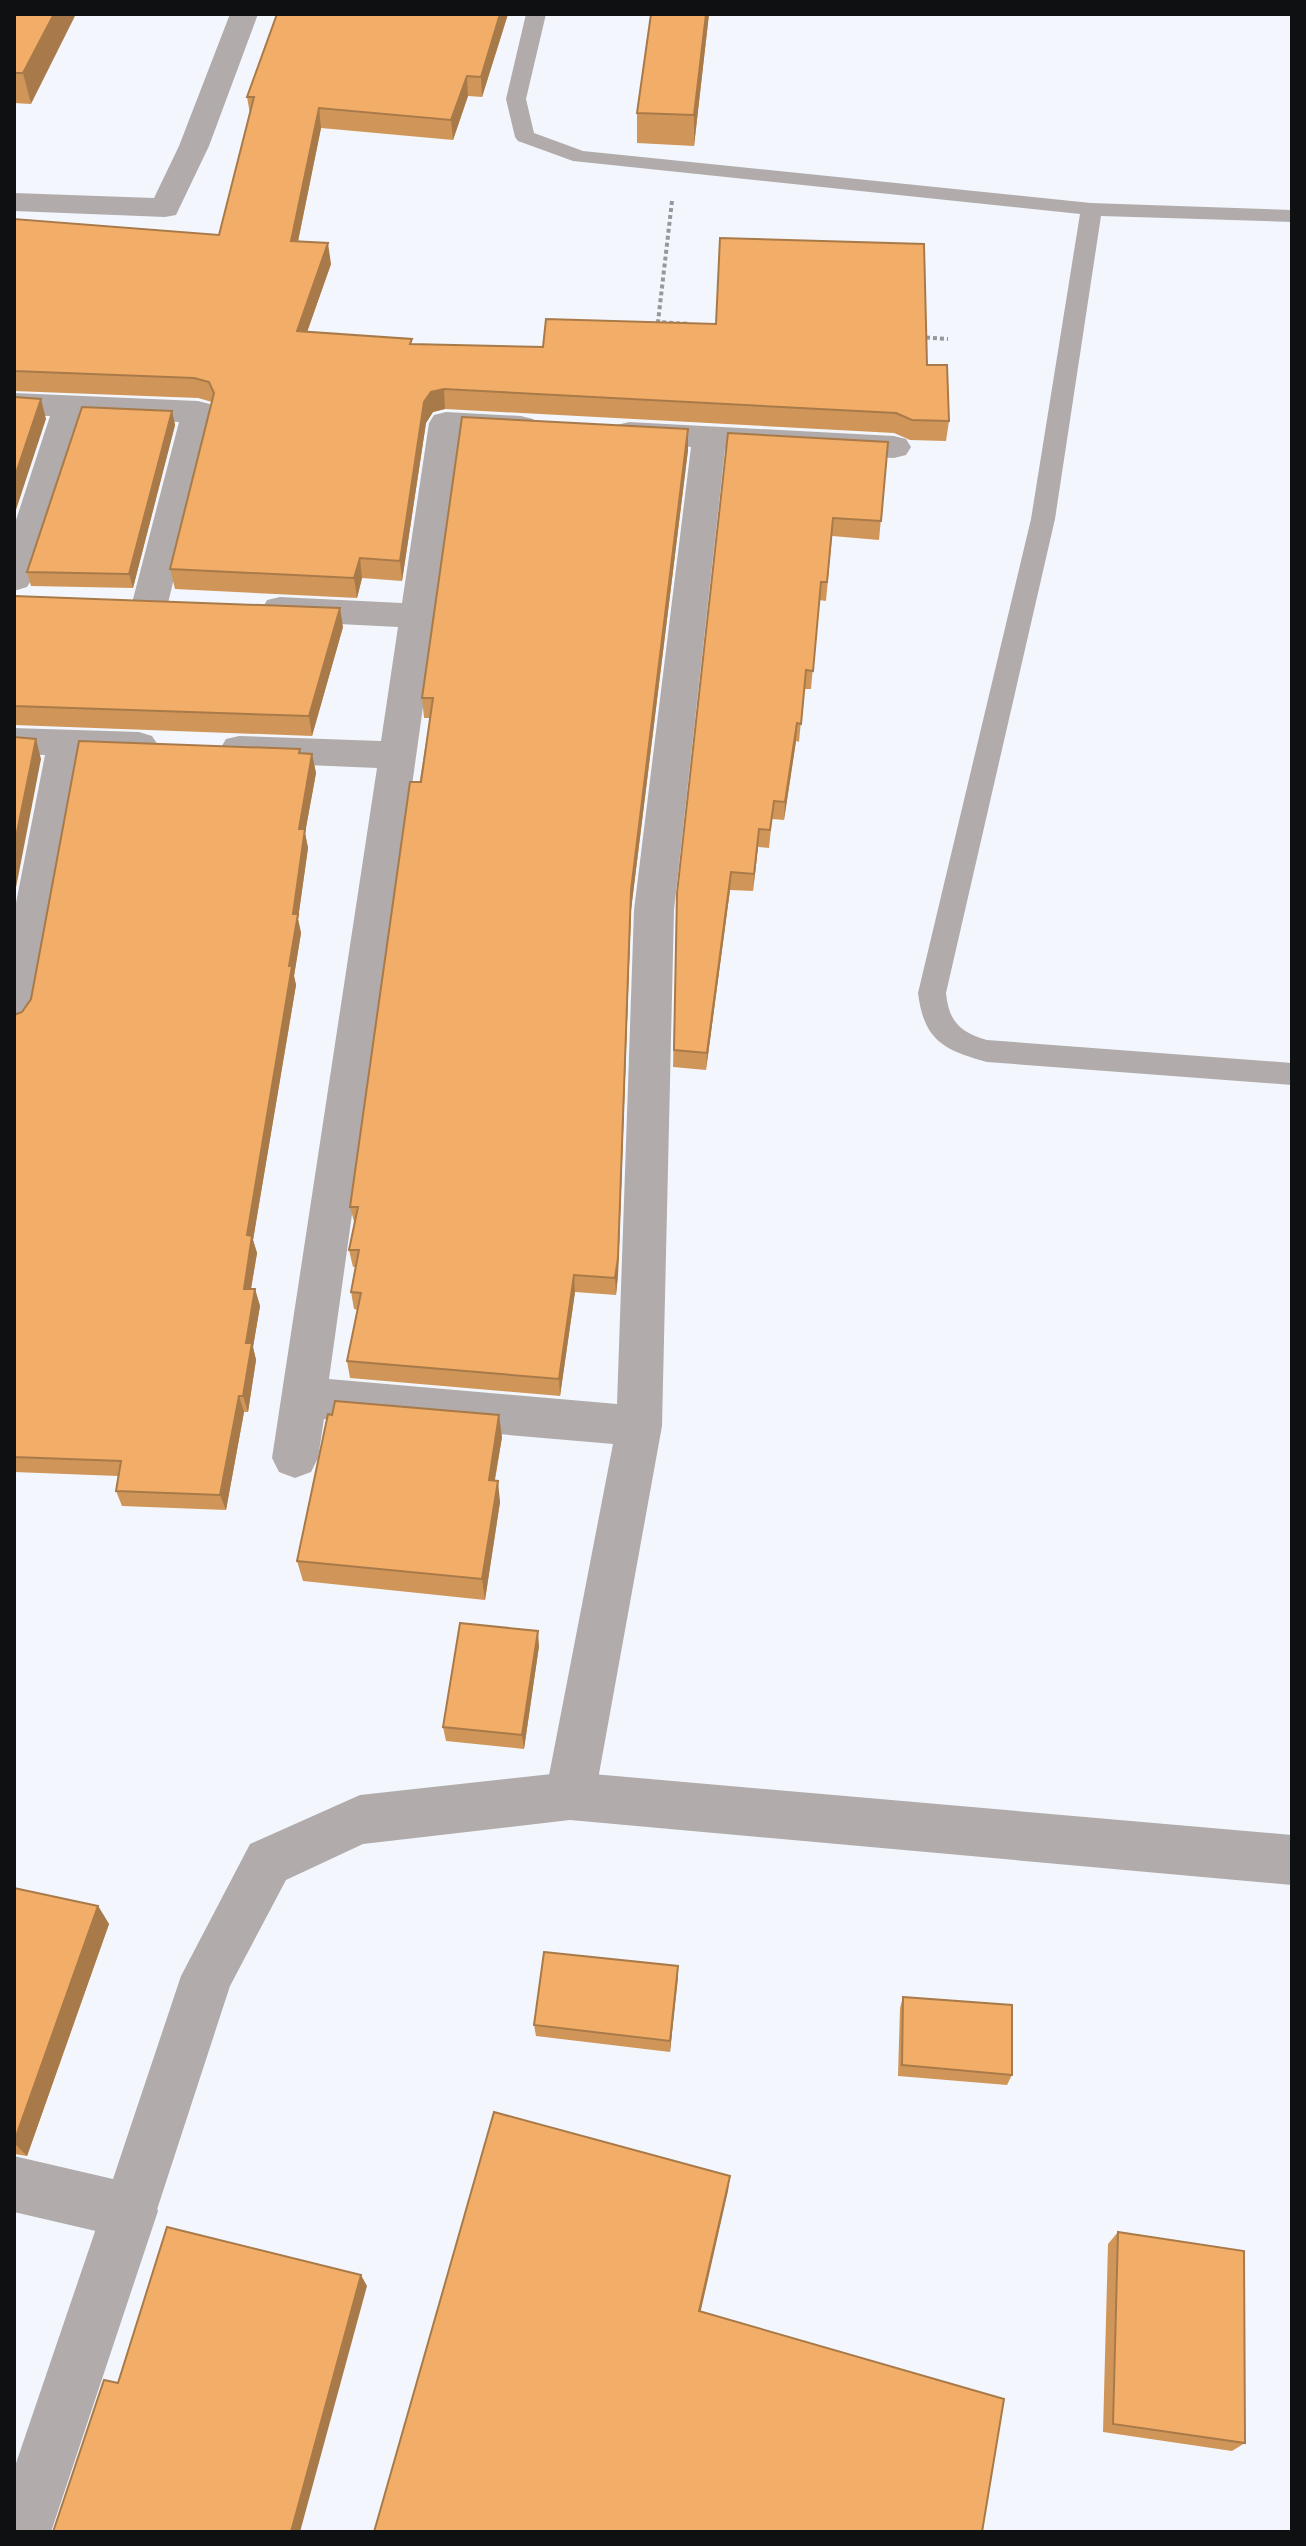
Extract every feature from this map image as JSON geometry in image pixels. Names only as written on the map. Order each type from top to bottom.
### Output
[{"type":"street","points":[[14,202],[165,208],[194,146],[244,14]]},
{"type":"street","points":[[14,404],[198,412],[151,604]]},
{"type":"street","points":[[14,579],[70,407]]},
{"type":"street","points":[[295,1458],[446,423],[554,429]]},
{"type":"street","points":[[601,432],[894,447]]},
{"type":"street","points":[[570,1796],[639,1426],[654,910],[709,438]]},
{"type":"street","points":[[245,608],[417,616]]},
{"type":"street","points":[[14,741],[397,755]]},
{"type":"street","points":[[14,1017],[66,743]]},
{"type":"street","points":[[303,1397],[639,1426]]},
{"type":"street","points":[[21,2532],[207,1976],[268,1862],[360,1820],[570,1796],[1292,1860]]},
{"type":"street","points":[[14,2184],[130,2211]]},
{"type":"lane","points":[[536,14],[516,99],[525,137],[580,157],[1091,209],[1292,216]]},
{"type":"lane","points":[[1091,209],[1043,519],[932,993],[934,1016],[944,1034],[987,1051],[1292,1074]]},
{"type":"path","points":[[676,168],[658,322],[704,324]]},
{"type":"path","points":[[918,337],[948,339]]},
{"type":"building","points":[[14,14],[54,14],[23,73],[14,73]]},
{"type":"building","points":[[277,14],[500,14],[481,77],[467,76],[451,120],[319,108],[291,241],[328,243],[297,331],[412,339],[410,344],[543,347],[546,319],[716,324],[720,238],[924,244],[927,365],[947,365],[949,421],[912,420],[896,413],[444,389],[431,392],[424,402],[400,561],[360,558],[354,578],[170,569],[214,393],[209,382],[194,378],[14,371],[14,219],[219,235],[254,97],[247,97]]},
{"type":"building","points":[[651,14],[706,14],[694,115],[637,113]]},
{"type":"building","points":[[14,397],[41,399],[14,479]]},
{"type":"building","points":[[82,407],[172,411],[129,574],[27,572]]},
{"type":"building","points":[[462,417],[688,429],[631,890],[618,1258],[615,1278],[574,1275],[559,1379],[347,1361],[361,1293],[351,1292],[359,1250],[349,1250],[358,1207],[350,1207],[410,782],[421,782],[433,698],[422,698]]},
{"type":"building","points":[[728,433],[888,442],[881,521],[833,518],[827,582],[821,582],[813,671],[806,670],[801,724],[797,723],[785,802],[774,801],[770,830],[759,829],[754,874],[731,872],[707,1053],[674,1050],[677,893]]},
{"type":"building","points":[[14,596],[340,608],[309,716],[14,706]]},
{"type":"building","points":[[14,737],[36,739],[14,847]]},
{"type":"building","points":[[79,741],[300,749],[299,753],[312,754],[299,829],[305,829],[293,914],[298,914],[289,966],[292,966],[247,1235],[252,1236],[244,1289],[255,1289],[246,1343],[252,1343],[220,1495],[116,1491],[121,1461],[14,1457],[14,1015],[22,1012],[31,999]]},
{"type":"building","points":[[335,1401],[499,1415],[489,1480],[498,1481],[482,1579],[297,1561],[328,1414],[332,1415]]},
{"type":"building","points":[[460,1623],[538,1631],[522,1735],[443,1727]]},
{"type":"building","points":[[14,1888],[98,1906],[14,2142]]},
{"type":"building","points":[[544,1952],[678,1966],[670,2041],[534,2025]]},
{"type":"building","points":[[903,1997],[1012,2005],[1012,2075],[902,2065]]},
{"type":"building","points":[[494,2112],[730,2176],[699,2311],[1004,2399],[982,2532],[374,2532]]},
{"type":"building","points":[[167,2227],[361,2275],[291,2532],[53,2532],[104,2380],[118,2383]]},
{"type":"building","points":[[1118,2232],[1244,2251],[1245,2443],[1113,2424]]}]
